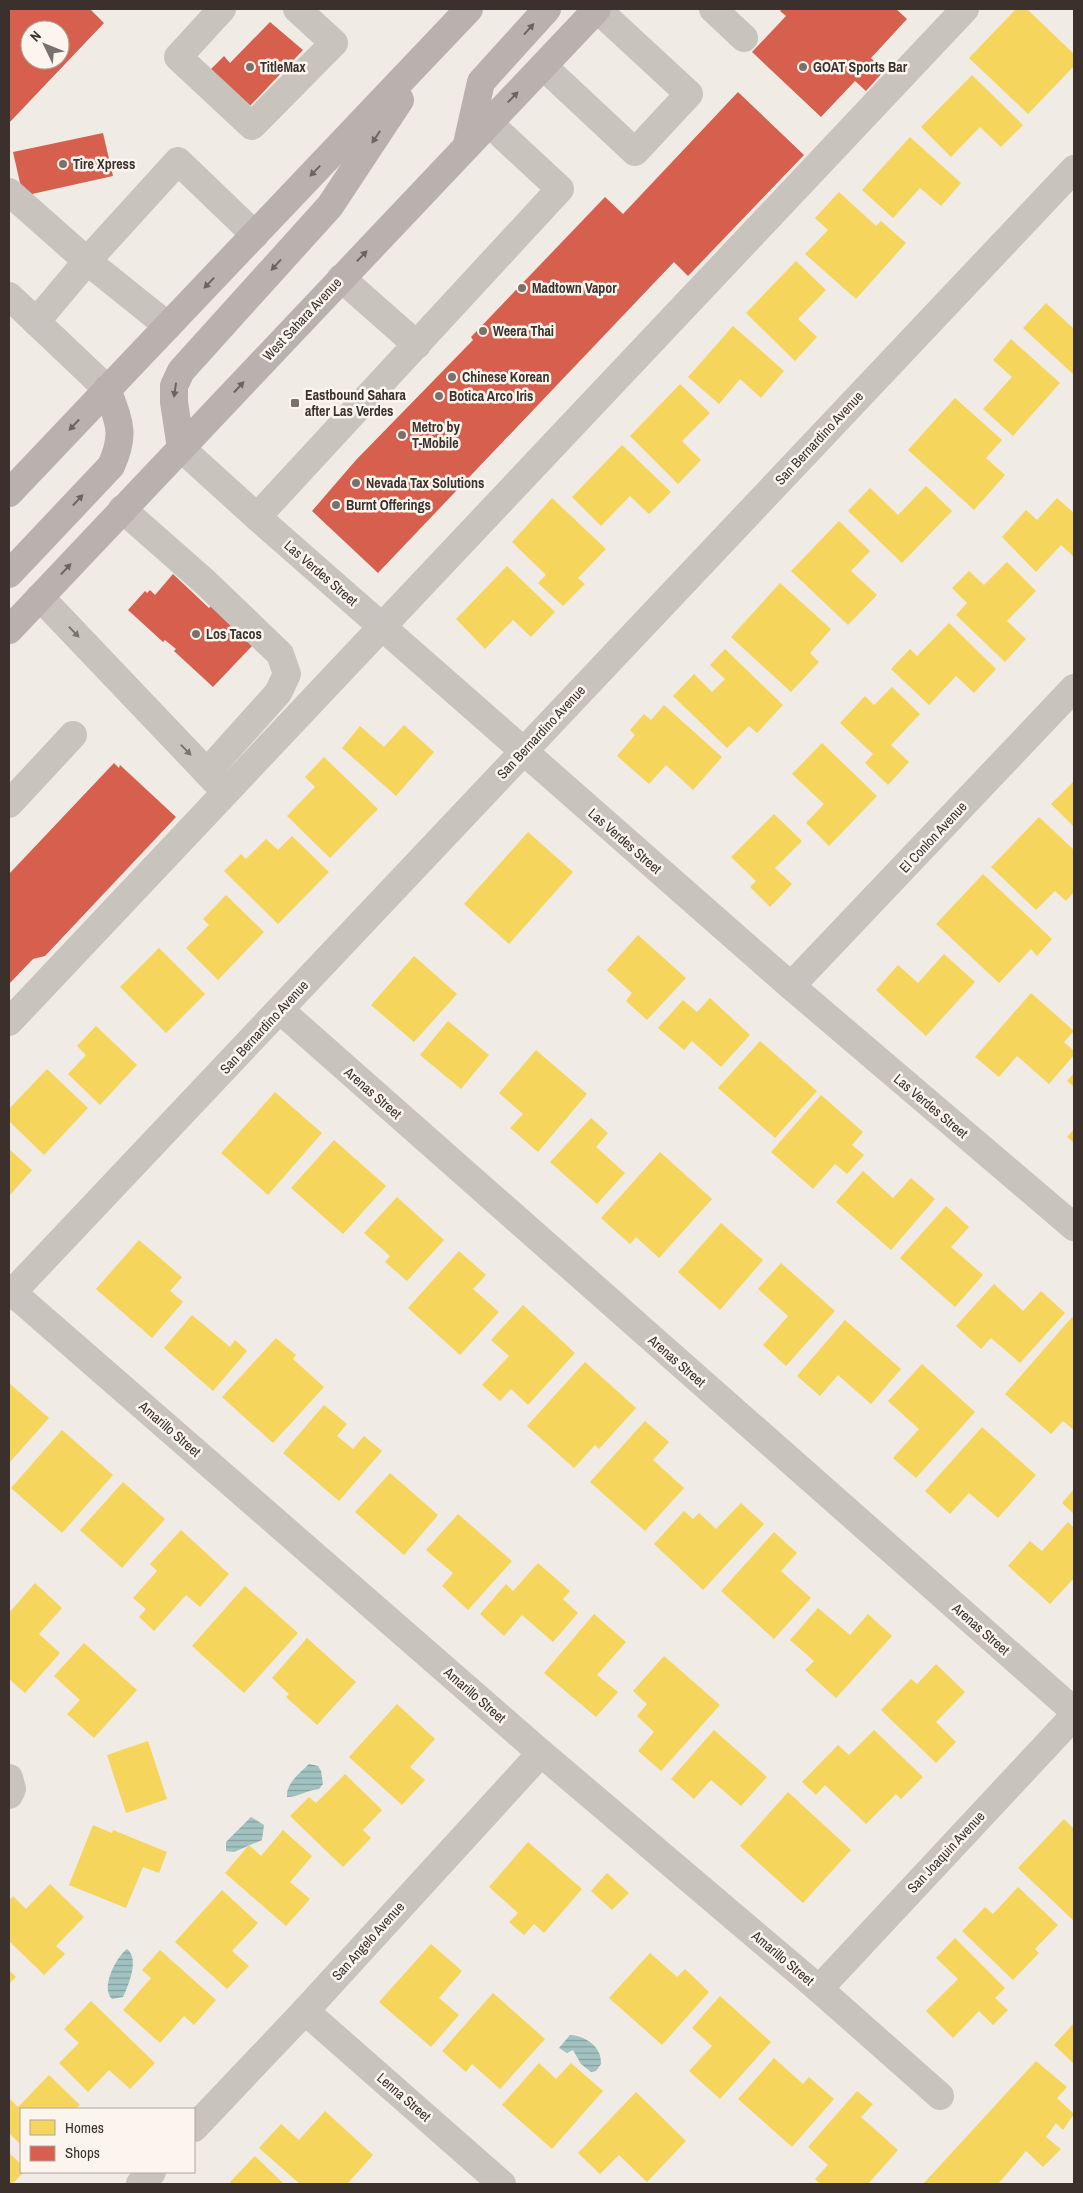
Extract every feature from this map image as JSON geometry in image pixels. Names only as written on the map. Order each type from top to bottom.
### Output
[{"type":"main road","points":[[9,493],[469,9]]},
{"type":"main road","points":[[467,146],[481,82],[547,9]]},
{"type":"main road","name":"West Sahara Avenue","points":[[9,630],[597,9]]},
{"type":"main road","points":[[181,448],[174,402],[174,386],[180,371],[330,206],[441,38]]},
{"type":"main road","points":[[9,574],[111,466],[119,449],[121,426],[108,389]]},
{"type":"street","points":[[222,9],[178,57],[252,126],[334,43],[297,9]]},
{"type":"street","points":[[543,66],[635,152],[689,94],[597,9]]},
{"type":"street","points":[[713,9],[744,38]]},
{"type":"street","points":[[9,1022],[216,782],[382,625],[954,13]]},
{"type":"street","points":[[257,517],[560,189],[488,122]]},
{"type":"street","points":[[108,389],[19,313],[87,261],[178,161],[255,235]]},
{"type":"street","name":"San Bernardino Avenue","points":[[10,1294],[1074,169]]},
{"type":"street","points":[[9,192],[87,261],[168,326]]},
{"type":"street","points":[[341,278],[417,345]]},
{"type":"street","name":"Las Verdes Street","points":[[181,448],[791,986],[1074,1227]]},
{"type":"street","points":[[122,509],[205,582],[280,654],[287,674],[278,693],[216,782]]},
{"type":"street","points":[[40,597],[216,782]]},
{"type":"street","name":"El Conlon Avenue","points":[[791,986],[1074,688]]},
{"type":"street","points":[[9,804],[73,735]]},
{"type":"street","name":"Arenas Street","points":[[280,1010],[1074,1711]]},
{"type":"street","name":"Amarillo Street","points":[[10,1294],[541,1753],[819,1989],[940,2096]]},
{"type":"street","name":"San Joaquin Avenue","points":[[819,1989],[1074,1716]]},
{"type":"street","name":"San Angelo Avenue","points":[[195,2127],[305,2011],[541,1753]]},
{"type":"street","name":"Lenna Street","points":[[305,2011],[502,2184]]},
{"type":"street","points":[[140,2184],[151,2173]]},
{"type":"water","points":[[309,1764],[318,1766],[321,1771],[323,1784],[319,1789],[287,1797],[291,1783]]},
{"type":"water","points":[[251,1817],[264,1825],[262,1840],[234,1852],[226,1851],[226,1842]]},
{"type":"water","points":[[127,1949],[133,1959],[130,1980],[123,1997],[112,1999],[108,1988],[111,1973],[118,1959]]},
{"type":"water","points":[[570,2035],[587,2040],[599,2052],[601,2064],[596,2071],[591,2072],[581,2064],[573,2050],[567,2053],[559,2048]]},
{"type":"building: Homes","points":[[1016,9],[1027,9],[1074,54],[1074,66],[1028,114],[969,58]]},
{"type":"building: Homes","points":[[972,75],[1023,125],[1001,147],[980,127],[951,157],[921,127]]},
{"type":"building: Homes","points":[[910,137],[961,183],[941,206],[920,188],[893,218],[862,190]]},
{"type":"building: Homes","points":[[839,192],[876,226],[881,221],[906,243],[856,299],[805,254],[828,230],[815,218]]},
{"type":"building: Homes","points":[[796,261],[826,290],[798,319],[817,337],[795,361],[746,313]]},
{"type":"building: Homes","points":[[1046,303],[1074,329],[1074,375],[1023,328]]},
{"type":"building: Homes","points":[[733,326],[784,371],[761,398],[740,379],[719,404],[688,377]]},
{"type":"building: Homes","points":[[1011,339],[1060,383],[1013,436],[983,409],[1012,377],[993,360]]},
{"type":"building: Homes","points":[[680,384],[710,413],[682,441],[701,460],[678,484],[630,436]]},
{"type":"building: Homes","points":[[955,398],[1002,440],[986,458],[1005,475],[974,510],[908,450]]},
{"type":"building: Homes","points":[[622,445],[671,492],[649,514],[630,496],[601,526],[572,497]]},
{"type":"building: Homes","points":[[926,486],[952,511],[902,563],[848,511],[870,488],[898,515]]},
{"type":"building: Homes","points":[[552,498],[606,549],[578,578],[585,584],[563,606],[538,583],[546,575],[512,542]]},
{"type":"building: Homes","points":[[1057,498],[1074,513],[1074,557],[1061,545],[1036,572],[1002,537],[1026,510],[1037,520]]},
{"type":"building: Homes","points":[[839,521],[870,551],[851,571],[877,595],[848,625],[791,571]]},
{"type":"building: Homes","points":[[1007,562],[1036,591],[1007,621],[1026,639],[1005,662],[956,615],[967,603],[952,588],[969,571],[984,585]]},
{"type":"building: Homes","points":[[507,566],[555,612],[531,637],[513,620],[485,649],[456,619]]},
{"type":"building: Homes","points":[[780,583],[831,629],[810,653],[819,662],[791,692],[731,637]]},
{"type":"building: Homes","points":[[949,623],[996,669],[974,693],[956,676],[929,705],[891,669],[910,649],[917,656]]},
{"type":"building: Homes","points":[[725,649],[783,705],[757,733],[749,726],[727,748],[673,696],[694,674],[712,692],[725,679],[710,665]]},
{"type":"building: Homes","points":[[892,687],[920,714],[891,745],[909,762],[888,785],[865,763],[873,754],[840,723],[865,696],[874,705]]},
{"type":"building: Homes","points":[[664,705],[722,757],[693,790],[666,765],[649,784],[617,756],[635,735],[630,730],[644,714],[651,720]]},
{"type":"building: Homes","points":[[404,725],[434,752],[396,796],[342,748],[360,726],[384,747]]},
{"type":"building: Homes","points":[[822,743],[877,796],[829,846],[806,823],[824,804],[792,774]]},
{"type":"building: Homes","points":[[324,757],[378,809],[330,858],[287,816],[315,787],[305,777]]},
{"type":"building: Homes","points":[[1074,781],[1074,827],[1051,804]]},
{"type":"building: Homes","points":[[774,814],[802,841],[775,868],[792,884],[770,907],[750,887],[756,881],[731,857]]},
{"type":"building: Homes","points":[[1039,817],[1074,850],[1074,892],[1066,901],[1055,891],[1036,910],[991,867]]},
{"type":"building: Homes","points":[[528,832],[573,872],[509,944],[464,904]]},
{"type":"building: Homes","points":[[292,836],[329,872],[278,924],[224,871],[241,854],[246,859],[266,839],[278,850]]},
{"type":"building: Homes","points":[[983,874],[1052,939],[1037,956],[1031,949],[999,983],[936,924]]},
{"type":"building: Homes","points":[[226,895],[264,932],[218,980],[186,948],[209,925],[203,919]]},
{"type":"building: Homes","points":[[638,935],[686,978],[647,1020],[626,1001],[632,993],[607,970]]},
{"type":"building: Homes","points":[[159,948],[205,994],[166,1033],[120,987]]},
{"type":"building: Homes","points":[[944,954],[975,982],[926,1036],[876,990],[898,965],[918,983]]},
{"type":"building: Homes","points":[[414,956],[457,994],[414,1042],[371,1005]]},
{"type":"building: Homes","points":[[1031,993],[1074,1031],[1064,1042],[1074,1051],[1074,1055],[1049,1084],[1017,1056],[999,1077],[975,1057]]},
{"type":"building: Homes","points":[[710,998],[750,1035],[721,1067],[692,1041],[684,1050],[658,1028],[683,1000],[697,1012]]},
{"type":"building: Homes","points":[[448,1021],[489,1055],[461,1089],[420,1055]]},
{"type":"building: Homes","points":[[96,1026],[137,1065],[100,1105],[68,1074],[86,1055],[77,1046]]},
{"type":"building: Homes","points":[[760,1041],[817,1091],[775,1138],[718,1088]]},
{"type":"building: Homes","points":[[536,1050],[587,1094],[538,1152],[510,1128],[523,1114],[499,1093]]},
{"type":"building: Homes","points":[[47,1069],[88,1108],[44,1155],[9,1121],[9,1109]]},
{"type":"building: Homes","points":[[1074,1073],[1074,1087],[1067,1081]]},
{"type":"building: Homes","points":[[275,1092],[322,1133],[268,1195],[221,1153]]},
{"type":"building: Homes","points":[[821,1095],[863,1132],[852,1145],[864,1155],[847,1174],[835,1164],[813,1189],[771,1152]]},
{"type":"building: Homes","points":[[591,1118],[608,1133],[596,1147],[625,1173],[597,1204],[550,1162]]},
{"type":"building: Homes","points":[[1074,1129],[1074,1143],[1067,1137]]},
{"type":"building: Homes","points":[[334,1140],[386,1186],[343,1234],[291,1188]]},
{"type":"building: Homes","points":[[9,1149],[32,1170],[9,1196]]},
{"type":"building: Homes","points":[[660,1152],[712,1199],[659,1258],[636,1237],[630,1244],[601,1218]]},
{"type":"building: Homes","points":[[863,1171],[893,1198],[911,1178],[935,1199],[891,1250],[836,1202]]},
{"type":"building: Homes","points":[[397,1197],[444,1240],[407,1281],[385,1262],[390,1256],[364,1233]]},
{"type":"building: Homes","points":[[946,1206],[969,1227],[951,1247],[983,1275],[955,1307],[900,1258]]},
{"type":"building: Homes","points":[[721,1223],[763,1260],[720,1310],[678,1272]]},
{"type":"building: Homes","points":[[139,1240],[182,1277],[170,1291],[183,1302],[152,1338],[96,1289]]},
{"type":"building: Homes","points":[[459,1251],[486,1275],[473,1289],[499,1312],[460,1355],[408,1308]]},
{"type":"building: Homes","points":[[781,1263],[835,1311],[786,1366],[763,1345],[788,1316],[758,1289]]},
{"type":"building: Homes","points":[[994,1284],[1023,1311],[1041,1291],[1065,1313],[1020,1363],[991,1338],[981,1349],[956,1326]]},
{"type":"building: Homes","points":[[523,1305],[575,1353],[528,1405],[511,1389],[500,1401],[482,1385],[509,1356],[491,1340]]},
{"type":"building: Homes","points":[[192,1315],[230,1347],[235,1340],[247,1351],[213,1391],[164,1348]]},
{"type":"building: Homes","points":[[1072,1317],[1074,1319],[1074,1430],[1063,1421],[1051,1434],[1005,1394]]},
{"type":"building: Homes","points":[[845,1320],[901,1369],[871,1404],[838,1375],[820,1396],[797,1376]]},
{"type":"building: Homes","points":[[276,1338],[296,1355],[293,1359],[324,1387],[273,1443],[222,1397]]},
{"type":"building: Homes","points":[[585,1362],[636,1408],[599,1449],[595,1445],[574,1468],[527,1426]]},
{"type":"building: Homes","points":[[922,1364],[975,1412],[916,1478],[893,1458],[919,1429],[888,1401]]},
{"type":"building: Homes","points":[[9,1383],[49,1418],[9,1463]]},
{"type":"building: Homes","points":[[324,1405],[347,1424],[337,1436],[353,1449],[364,1436],[382,1451],[339,1501],[283,1453]]},
{"type":"building: Homes","points":[[645,1421],[669,1442],[653,1460],[684,1488],[645,1531],[590,1482]]},
{"type":"building: Homes","points":[[982,1427],[1036,1475],[998,1518],[969,1493],[950,1514],[925,1491]]},
{"type":"building: Homes","points":[[62,1430],[113,1475],[62,1533],[11,1488]]},
{"type":"building: Homes","points":[[390,1473],[438,1515],[404,1555],[355,1512]]},
{"type":"building: Homes","points":[[123,1482],[165,1519],[122,1568],[80,1530]]},
{"type":"building: Homes","points":[[1074,1489],[1074,1514],[1062,1503]]},
{"type":"building: Homes","points":[[741,1503],[764,1524],[703,1590],[654,1544],[684,1511],[693,1519],[699,1513],[716,1529]]},
{"type":"building: Homes","points":[[458,1514],[512,1561],[468,1610],[442,1586],[453,1573],[426,1550]]},
{"type":"building: Homes","points":[[1068,1522],[1074,1528],[1074,1578],[1050,1604],[1008,1566],[1030,1541],[1042,1551]]},
{"type":"building: Homes","points":[[181,1530],[229,1574],[200,1607],[186,1595],[154,1631],[139,1617],[146,1609],[133,1598],[157,1571],[150,1564]]},
{"type":"building: Homes","points":[[774,1532],[797,1553],[781,1571],[811,1598],[774,1639],[721,1591]]},
{"type":"building: Homes","points":[[538,1563],[570,1591],[563,1599],[578,1613],[553,1642],[522,1615],[504,1636],[480,1614],[506,1584],[513,1591]]},
{"type":"building: Homes","points":[[35,1583],[62,1608],[39,1634],[60,1653],[25,1693],[9,1679],[9,1613]]},
{"type":"building: Homes","points":[[245,1586],[298,1633],[244,1693],[192,1646]]},
{"type":"building: Homes","points":[[818,1608],[850,1635],[868,1614],[892,1636],[836,1698],[805,1670],[814,1661],[790,1640]]},
{"type":"building: Homes","points":[[594,1614],[626,1642],[597,1675],[618,1692],[596,1717],[544,1673]]},
{"type":"building: Homes","points":[[307,1638],[356,1682],[317,1725],[286,1697],[289,1694],[272,1678]]},
{"type":"building: Homes","points":[[84,1643],[137,1690],[94,1738],[67,1714],[80,1700],[54,1676]]},
{"type":"building: Homes","points":[[664,1656],[720,1705],[661,1771],[638,1751],[654,1732],[637,1716],[647,1704],[633,1691]]},
{"type":"building: Homes","points":[[936,1664],[965,1692],[936,1722],[956,1742],[936,1763],[881,1710],[911,1679],[917,1684]]},
{"type":"building: Homes","points":[[397,1704],[435,1739],[410,1767],[425,1780],[402,1805],[349,1757]]},
{"type":"building: Homes","points":[[714,1730],[767,1777],[741,1806],[711,1780],[694,1799],[671,1779]]},
{"type":"building: Homes","points":[[874,1730],[923,1777],[901,1799],[896,1794],[866,1824],[825,1785],[816,1795],[802,1782],[838,1745],[849,1755]]},
{"type":"building: Homes","points":[[148,1741],[167,1799],[126,1813],[107,1755]]},
{"type":"building: Homes","points":[[345,1774],[382,1810],[363,1830],[371,1838],[343,1867],[290,1816],[309,1797],[316,1803]]},
{"type":"building: Homes","points":[[788,1792],[851,1850],[803,1903],[740,1846]]},
{"type":"building: Homes","points":[[1064,1819],[1074,1829],[1074,1921],[1018,1868]]},
{"type":"building: Homes","points":[[93,1825],[112,1833],[113,1830],[167,1852],[159,1873],[143,1867],[126,1908],[69,1885]]},
{"type":"building: Homes","points":[[283,1830],[312,1856],[290,1882],[310,1899],[286,1926],[225,1873],[249,1845],[261,1856]]},
{"type":"building: Homes","points":[[528,1842],[582,1889],[544,1933],[534,1924],[524,1935],[509,1922],[518,1913],[489,1887]]},
{"type":"building: Homes","points":[[607,1873],[629,1893],[612,1910],[591,1891]]},
{"type":"building: Homes","points":[[50,1884],[84,1917],[56,1946],[65,1954],[44,1975],[9,1941],[9,1901],[13,1896],[26,1909]]},
{"type":"building: Homes","points":[[1018,1887],[1058,1925],[1035,1949],[1039,1953],[1013,1980],[962,1931],[985,1907],[993,1914]]},
{"type":"building: Homes","points":[[222,1890],[258,1923],[232,1951],[249,1966],[227,1989],[175,1942]]},
{"type":"building: Homes","points":[[955,1938],[1005,1988],[995,1998],[1008,2010],[993,2025],[979,2011],[953,2038],[926,2011],[958,1979],[936,1958]]},
{"type":"building: Homes","points":[[431,1944],[462,1971],[439,1998],[459,2015],[431,2047],[379,2002]]},
{"type":"building: Homes","points":[[160,1950],[216,2000],[194,2025],[184,2016],[160,2043],[123,2010],[151,1978],[142,1970]]},
{"type":"building: Homes","points":[[650,1953],[677,1977],[685,1969],[709,1992],[662,2045],[609,1998]]},
{"type":"building: Homes","points":[[9,1970],[16,1977],[9,1984]]},
{"type":"building: Homes","points":[[493,1993],[545,2039],[500,2089],[472,2064],[466,2072],[442,2051]]},
{"type":"building: Homes","points":[[720,1996],[771,2042],[720,2099],[689,2071],[712,2046],[692,2028]]},
{"type":"building: Homes","points":[[91,2001],[155,2063],[130,2089],[109,2070],[88,2092],[59,2063],[79,2043],[64,2029]]},
{"type":"building: Homes","points":[[1074,2023],[1074,2064],[1054,2045]]},
{"type":"building: Homes","points":[[774,2058],[803,2084],[809,2077],[834,2099],[792,2147],[738,2099]]},
{"type":"building: Homes","points":[[1036,2061],[1067,2087],[1057,2098],[1074,2114],[1063,2130],[1056,2123],[1046,2137],[1061,2149],[1043,2167],[1026,2151],[998,2184],[923,2184]]},
{"type":"building: Homes","points":[[539,2063],[556,2079],[571,2063],[603,2091],[552,2149],[502,2105]]},
{"type":"building: Homes","points":[[49,2075],[80,2105],[77,2108],[20,2108],[20,2144],[9,2133],[9,2098],[18,2107]]},
{"type":"building: Homes","points":[[857,2091],[873,2104],[861,2117],[898,2150],[868,2184],[820,2184],[815,2179],[828,2165],[808,2147]]},
{"type":"building: Homes","points":[[636,2092],[686,2141],[647,2182],[619,2155],[600,2174],[578,2153]]},
{"type":"building: Homes","points":[[325,2111],[373,2155],[347,2184],[300,2184],[259,2148],[281,2124],[299,2140]]},
{"type":"building: Homes","points":[[9,2153],[20,2163],[20,2173],[23,2173],[12,2184],[9,2184]]},
{"type":"building: Homes","points":[[255,2156],[284,2184],[233,2184],[230,2182]]},
{"type":"building: Shops","points":[[9,9],[90,9],[104,23],[70,59],[70,20],[20,20],[20,70],[59,70],[9,123]]},
{"type":"building: Shops","points":[[782,9],[896,9],[907,19],[871,58],[884,71],[866,91],[855,81],[821,117],[752,52],[786,16],[780,11]]},
{"type":"building: Shops","name":"TitleMax","points":[[270,22],[303,50],[249,107],[210,70],[224,56],[230,63]]},
{"type":"building: Shops","points":[[738,92],[804,155],[688,276],[674,262],[378,573],[312,511],[356,460],[473,340],[471,337],[605,197],[623,214]]},
{"type":"building: Shops","name":"Tire Xpress","points":[[103,133],[113,176],[23,196],[13,152]]},
{"type":"building: Shops","name":"Los Tacos","points":[[173,574],[209,608],[211,606],[252,646],[213,687],[174,651],[176,649],[165,640],[163,642],[128,610],[145,591],[147,593],[150,590],[155,595]]},
{"type":"building: Shops","points":[[114,763],[119,768],[120,765],[176,817],[45,956],[33,959],[9,984],[9,874]]},
{"type":"place","name":"TitleMax","points":[[250,67]]},
{"type":"place","name":"GOAT Sports Bar","points":[[803,67]]},
{"type":"place","name":"Tire Xpress","points":[[63,164]]},
{"type":"place","name":"Madtown Vapor","points":[[522,288]]},
{"type":"place","name":"Weera Thai","points":[[483,331]]},
{"type":"place","name":"Chinese Korean","points":[[452,377]]},
{"type":"place","name":"Botica Arco Iris","points":[[439,396]]},
{"type":"place","name":"Eastbound Sahara after Las Verdes","points":[[295,403]]},
{"type":"place","name":"Metro by T-Mobile","points":[[402,435]]},
{"type":"place","name":"Nevada Tax Solutions","points":[[356,483]]},
{"type":"place","name":"Burnt Offerings","points":[[336,505]]},
{"type":"place","name":"Los Tacos","points":[[196,634]]}]
